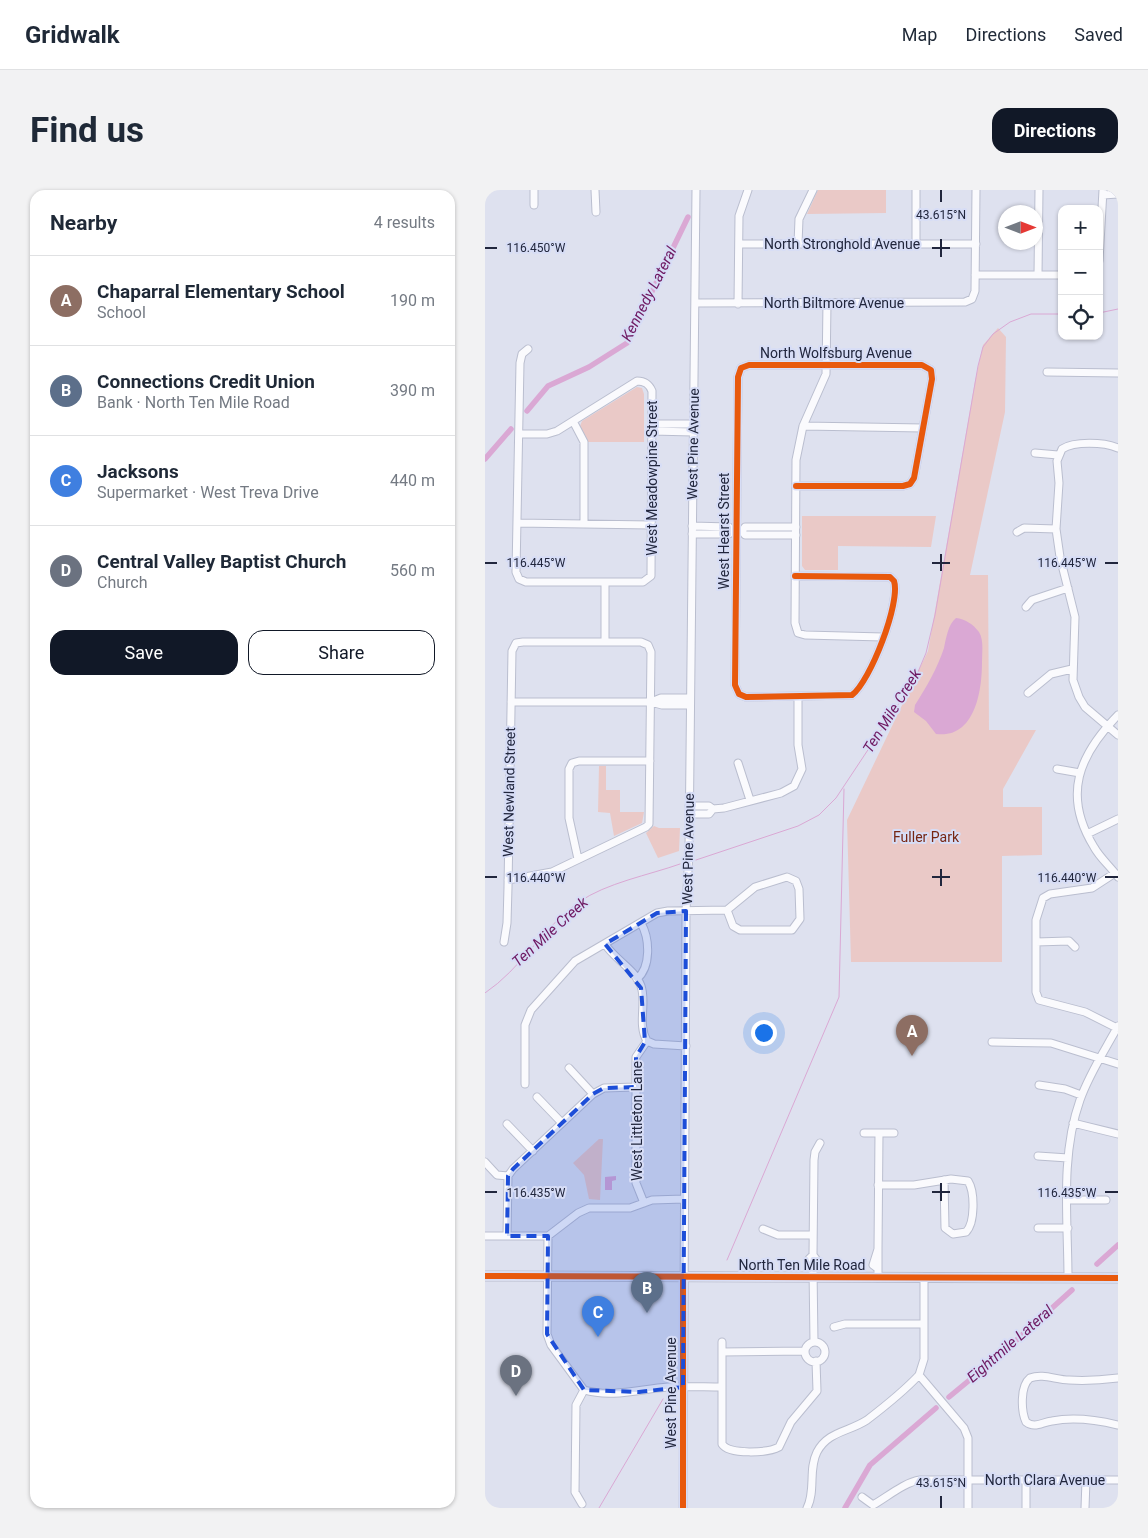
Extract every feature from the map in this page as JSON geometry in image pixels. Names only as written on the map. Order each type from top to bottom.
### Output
[{"type":"main road","name":"North Ten Mile Road","points":[[485,1276],[683,1278],[814,1273],[878,1278],[1118,1278]]},
{"type":"street","points":[[534,190],[534,205]]},
{"type":"street","points":[[595,190],[596,212]]},
{"type":"street","name":"West Pine Avenue","points":[[683,1508],[686,911],[689,814],[696,190]]},
{"type":"street","points":[[738,304],[740,209],[748,190]]},
{"type":"street","points":[[798,244],[799,220],[813,190]]},
{"type":"street","points":[[916,244],[917,190]]},
{"type":"street","points":[[976,190],[975,275],[1058,275]]},
{"type":"street","points":[[1038,275],[1039,190]]},
{"type":"street","points":[[1100,250],[1103,193],[1118,194]]},
{"type":"street","name":"North Stronghold Avenue","points":[[739,244],[976,244]]},
{"type":"street","name":"North Biltmore Avenue","points":[[695,303],[965,302],[971,299],[975,291],[975,275]]},
{"type":"street","points":[[827,304],[826,365],[823,381],[803,426],[796,460],[795,623],[798,633],[805,635],[883,638]]},
{"type":"street","points":[[508,880],[552,872],[649,824],[651,652],[648,645],[641,642],[605,642],[605,582],[526,582],[519,579],[516,572],[520,363],[521,354],[528,349]]},
{"type":"street","name":"North Wolfsburg Avenue","points":[[741,368],[749,365],[922,365],[931,370],[932,379],[923,428]]},
{"type":"street","name":"West Hearst Street","points":[[741,368],[738,376],[735,685],[739,694],[746,697],[798,697]]},
{"type":"street","points":[[1047,372],[1118,372]]},
{"type":"street","name":"West Meadowpine Street","points":[[573,421],[637,381],[646,383],[652,391],[651,576],[643,582],[605,582]]},
{"type":"street","points":[[519,434],[552,434],[573,421],[585,442],[585,524]]},
{"type":"street","points":[[795,486],[903,486],[910,484],[914,478],[923,428],[803,426]]},
{"type":"street","points":[[652,428],[693,428]]},
{"type":"street","points":[[1118,448],[1106,445],[1073,445],[1062,450],[1058,455],[1059,483],[1056,529],[1059,558],[1075,617],[1074,686],[1082,702],[1118,735]]},
{"type":"street","points":[[1035,453],[1058,455]]},
{"type":"street","points":[[517,523],[651,525]]},
{"type":"street","points":[[692,526],[729,526],[745,535],[795,535]]},
{"type":"street","points":[[692,534],[729,534],[745,527],[795,526]]},
{"type":"street","points":[[1017,532],[1024,528],[1056,529]]},
{"type":"street","points":[[689,806],[709,806],[713,809],[724,808],[781,793],[794,786],[802,769],[798,745],[798,697],[852,695],[861,687],[883,638],[895,594],[895,581],[890,577],[795,576]]},
{"type":"street","points":[[1026,607],[1032,600],[1067,588]]},
{"type":"street","name":"West Newland Street","points":[[504,942],[507,923],[512,651],[516,644],[523,642],[605,642]]},
{"type":"street","points":[[1028,693],[1051,674],[1073,669]]},
{"type":"street","points":[[511,702],[651,702],[661,698],[690,702]]},
{"type":"street","points":[[1068,1278],[1068,1158],[1073,1123],[1081,1095],[1117,1027],[1085,1012],[1039,1000],[1036,992],[1037,914],[1043,898],[1050,894],[1092,888],[1117,875],[1094,848],[1078,807],[1080,773],[1091,745],[1118,716]]},
{"type":"street","points":[[578,859],[569,818],[569,769],[572,763],[579,761],[650,760]]},
{"type":"street","points":[[737,763],[750,800]]},
{"type":"street","points":[[1057,769],[1080,773]]},
{"type":"street","points":[[689,814],[709,814],[713,809]]},
{"type":"street","points":[[1087,834],[1118,820]]},
{"type":"street","points":[[525,1084],[527,1017],[568,967],[641,923],[663,912],[727,910],[755,887],[784,878],[793,879],[799,889],[799,919],[795,928],[788,930],[740,930],[733,926],[727,910]]},
{"type":"street","points":[[637,979],[643,974],[646,967],[646,934],[641,923]]},
{"type":"street","points":[[1036,942],[1069,941],[1075,947]]},
{"type":"street","points":[[605,944],[609,951],[637,979],[642,993],[643,1031],[647,1041],[654,1044],[686,1046]]},
{"type":"street","name":"West Littleton Lane","points":[[644,1203],[636,1183],[636,1057],[647,1041]]},
{"type":"street","points":[[992,1042],[1051,1043],[1118,1064]]},
{"type":"street","points":[[569,1068],[593,1094]]},
{"type":"street","points":[[1039,1085],[1065,1089],[1081,1095]]},
{"type":"street","points":[[507,1236],[508,1176],[593,1094],[604,1088],[636,1087]]},
{"type":"street","points":[[537,1097],[563,1122]]},
{"type":"street","points":[[1073,1123],[1118,1134]]},
{"type":"street","points":[[507,1124],[533,1152]]},
{"type":"street","points":[[864,1133],[893,1132]]},
{"type":"street","points":[[878,1278],[879,1133]]},
{"type":"street","points":[[814,1342],[814,1273],[816,1264],[813,1255],[814,1160],[819,1143]]},
{"type":"street","points":[[1038,1156],[1068,1158]]},
{"type":"street","points":[[485,1162],[497,1175],[508,1176]]},
{"type":"street","points":[[878,1185],[914,1185],[944,1180],[962,1179],[969,1181],[971,1188],[971,1224],[963,1234],[953,1234],[947,1231],[944,1224],[944,1180]]},
{"type":"street","points":[[485,1236],[548,1236],[583,1210],[630,1208],[659,1199],[684,1199]]},
{"type":"street","points":[[1068,1200],[1106,1200]]},
{"type":"street","points":[[1038,1228],[1068,1228]]},
{"type":"street","points":[[763,1229],[779,1235],[813,1235]]},
{"type":"street","points":[[548,1236],[549,1340],[584,1390],[593,1392],[639,1392],[652,1389],[683,1387],[722,1387]]},
{"type":"street","points":[[807,1508],[812,1492],[814,1460],[824,1443],[836,1433],[866,1420],[919,1375],[924,1359],[924,1278]]},
{"type":"street","points":[[834,1327],[845,1324],[924,1324]]},
{"type":"street","points":[[723,1342],[723,1444],[725,1448],[732,1451],[769,1451],[779,1447],[791,1422],[817,1391],[816,1361]]},
{"type":"street","points":[[814,1342],[820,1344],[824,1352],[821,1358],[816,1361],[807,1358],[805,1352],[807,1346],[814,1342]]},
{"type":"street","points":[[722,1352],[805,1352]]},
{"type":"street","points":[[919,1375],[963,1428],[968,1438],[969,1480],[967,1508]]},
{"type":"street","points":[[1118,1378],[1100,1381],[1034,1376],[1026,1380],[1023,1414],[1026,1422],[1034,1426],[1059,1420],[1096,1420],[1118,1426]]},
{"type":"street","points":[[582,1504],[575,1492],[576,1405],[584,1390]]},
{"type":"street","points":[[1085,1508],[1086,1480]]},
{"type":"street","name":"North Clara Avenue","points":[[862,1497],[873,1505],[892,1495],[911,1481],[1118,1480]]},
{"type":"street","points":[[1026,1481],[1026,1508]]},
{"type":"highlighted area","points":[[686,911],[683,1387],[639,1392],[584,1390],[547,1334],[548,1236],[507,1236],[508,1176],[513,1169],[593,1094],[604,1088],[636,1087],[636,1057],[645,1042],[641,988],[605,944],[657,913]]},
{"type":"green space","points":[[818,190],[886,190],[886,213],[807,214]]},
{"type":"green space","name":"Fuller Park","points":[[998,328],[1006,337],[1005,412],[970,575],[988,575],[989,730],[1036,730],[1003,789],[1003,807],[1042,807],[1042,855],[1002,856],[1002,962],[851,962],[847,820],[928,651],[975,381],[983,345]]},
{"type":"green space","points":[[637,387],[642,388],[644,394],[644,442],[588,442],[580,426],[582,421]]},
{"type":"green space","points":[[802,516],[936,516],[931,547],[838,546],[838,570],[805,570],[802,566]]},
{"type":"green space","points":[[599,766],[606,766],[606,790],[620,790],[620,812],[644,812],[642,823],[614,836],[610,813],[598,812]]},
{"type":"green space","points":[[654,826],[659,828],[680,828],[679,851],[658,858],[646,833]]},
{"type":"green space","points":[[599,1139],[603,1139],[600,1200],[589,1199],[584,1175],[573,1163]]},
{"type":"shaded area","points":[[956,618],[963,619],[971,624],[981,635],[982,674],[978,699],[968,721],[960,729],[949,734],[936,734],[926,721],[914,712],[915,705],[935,670],[944,648],[949,628]]},
{"type":"shaded area","points":[[616,1176],[616,1180],[612,1181],[612,1190],[605,1190],[605,1177]]},
{"type":"waterway","name":"Kennedy Lateral","points":[[527,411],[548,386],[589,367],[627,343],[688,217]]},
{"type":"waterway","name":"Ten Mile Creek","points":[[1103,312],[1118,309]]},
{"type":"waterway","name":"Ten Mile Creek","points":[[696,860],[798,826],[819,815],[836,798],[915,679],[926,653],[935,615],[978,366],[983,347],[993,334],[1010,322],[1031,314],[1058,314]]},
{"type":"waterway","name":"Kennedy Lateral","points":[[485,459],[511,429]]},
{"type":"waterway","points":[[727,1260],[839,997],[844,789]]},
{"type":"waterway","name":"Ten Mile Creek","points":[[485,993],[510,972],[554,923],[579,902],[590,895],[615,885],[680,864]]},
{"type":"waterway","name":"Eightmile Lateral","points":[[1097,1264],[1118,1245]]},
{"type":"waterway","name":"Eightmile Lateral","points":[[949,1397],[1001,1354],[1072,1290]]},
{"type":"waterway","points":[[599,1508],[663,1399]]},
{"type":"waterway","name":"Eightmile Lateral","points":[[845,1508],[870,1465],[936,1408]]},
{"type":"cycle path","points":[[795,576],[890,577],[894,581],[895,591],[889,623],[867,675],[852,695],[746,697],[739,694],[735,685],[738,377],[741,368],[749,365],[922,365],[931,370],[932,379],[914,478],[910,484],[903,486],[796,486]]},
{"type":"cycle path","points":[[485,1276],[1118,1278]]},
{"type":"cycle path","points":[[683,1278],[683,1508]]},
{"type":"place","name":"Chaparral Elementary School","points":[[912,1056]]},
{"type":"place","name":"Connections Credit Union","points":[[647,1313]]},
{"type":"place","name":"Jacksons","points":[[598,1337]]},
{"type":"place","name":"Central Valley Baptist Church","points":[[516,1396]]}]
